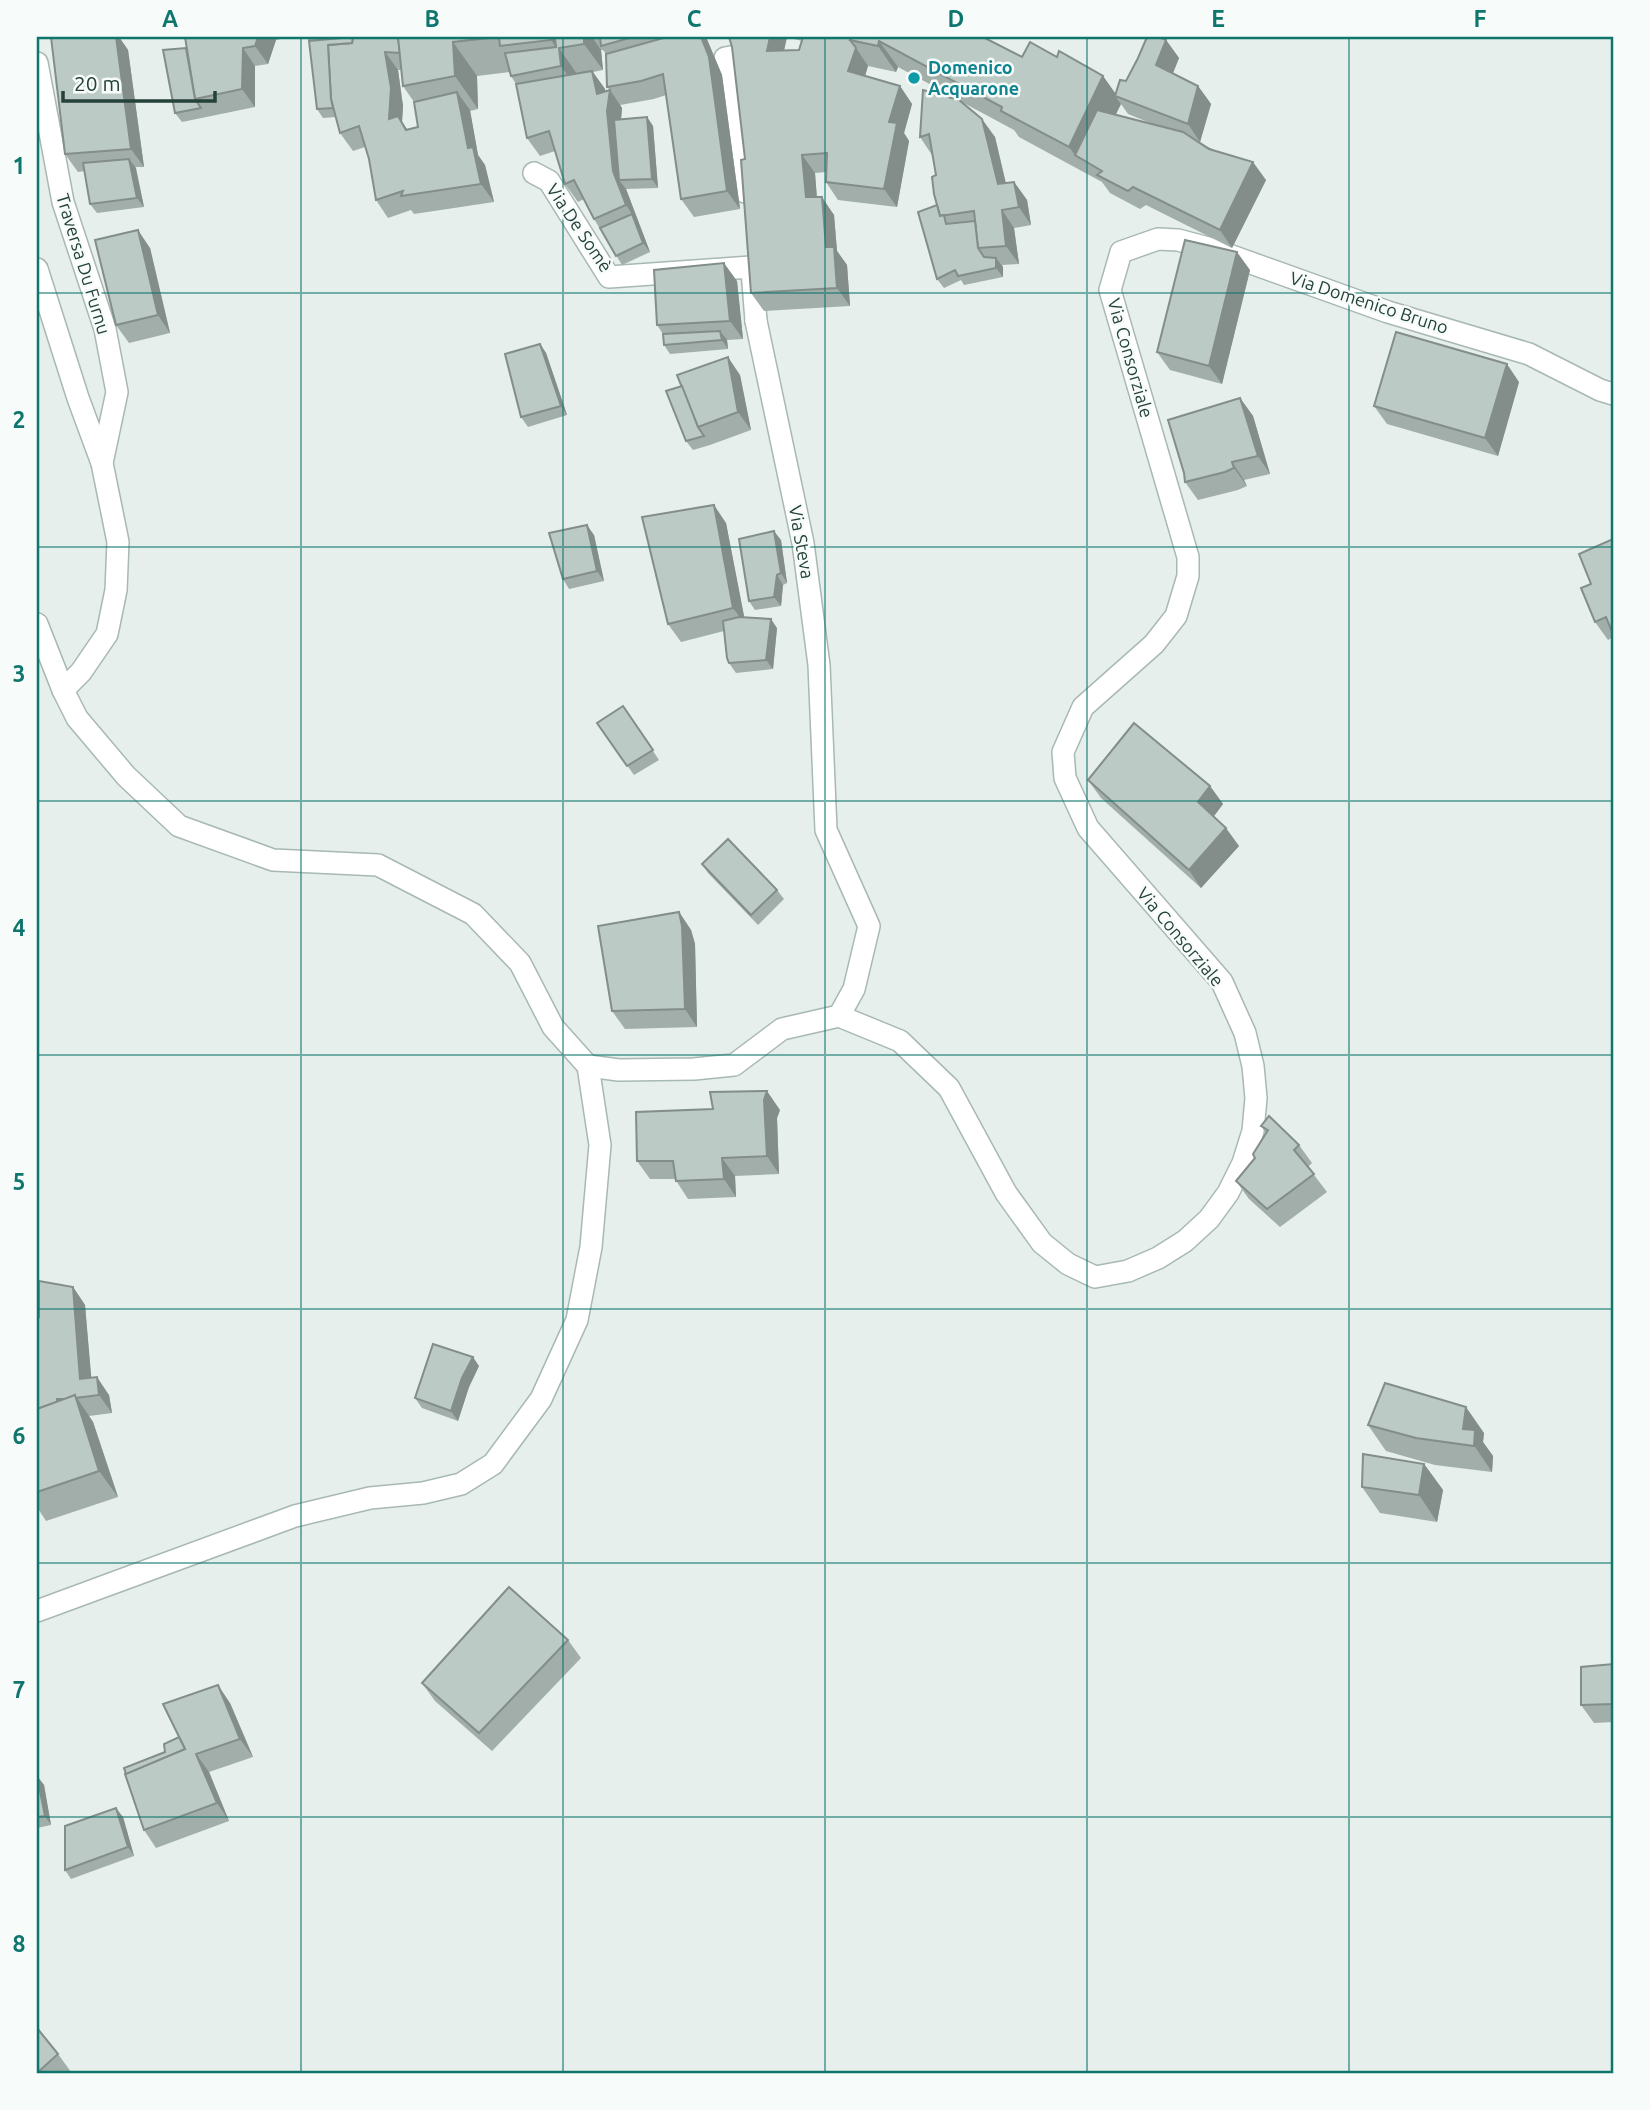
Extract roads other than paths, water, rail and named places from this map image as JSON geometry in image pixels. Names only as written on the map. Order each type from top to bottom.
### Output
[{"type":"street","points":[[733,57],[747,216]]},
{"type":"street","name":"Traversa Du Furnu","points":[[37,63],[63,202],[105,329],[117,392],[102,463]]},
{"type":"street","name":"Via De Somè","points":[[534,173],[549,181],[610,277],[751,267]]},
{"type":"street","name":"Via Domenico Bruno","points":[[1121,252],[1158,239],[1178,240],[1201,246],[1388,312],[1529,354],[1613,394]]},
{"type":"street","name":"Via Steva","points":[[749,241],[756,321],[803,543],[819,665],[826,830],[869,926],[854,989],[839,1016]]},
{"type":"street","name":"Via Consorziale","points":[[839,1016],[900,1041],[949,1088],[1006,1193],[1042,1243],[1068,1264],[1095,1277],[1158,1258],[1185,1241],[1209,1219],[1228,1193],[1243,1163],[1254,1120],[1256,1098],[1253,1066],[1245,1033],[1222,982],[1088,828],[1065,778],[1063,752],[1083,707],[1144,653],[1169,625],[1176,616],[1188,576],[1188,556],[1110,290],[1121,252]]},
{"type":"street","name":"Traversa Du Furnu","points":[[37,268],[78,398],[102,463],[118,542],[116,590],[107,634],[81,672],[62,690]]},
{"type":"street","points":[[37,624],[62,690],[77,718],[126,776],[179,827],[273,860],[378,865],[473,914],[520,963],[553,1027],[589,1066],[600,1145],[591,1247],[576,1320],[541,1399],[493,1464],[461,1484],[423,1493],[370,1497],[295,1516],[37,1611]]},
{"type":"street","points":[[589,1066],[619,1070],[694,1069],[734,1065],[782,1029],[839,1016]]},
{"type":"place","name":"Domenico Acquarone","points":[[914,78]]}]
